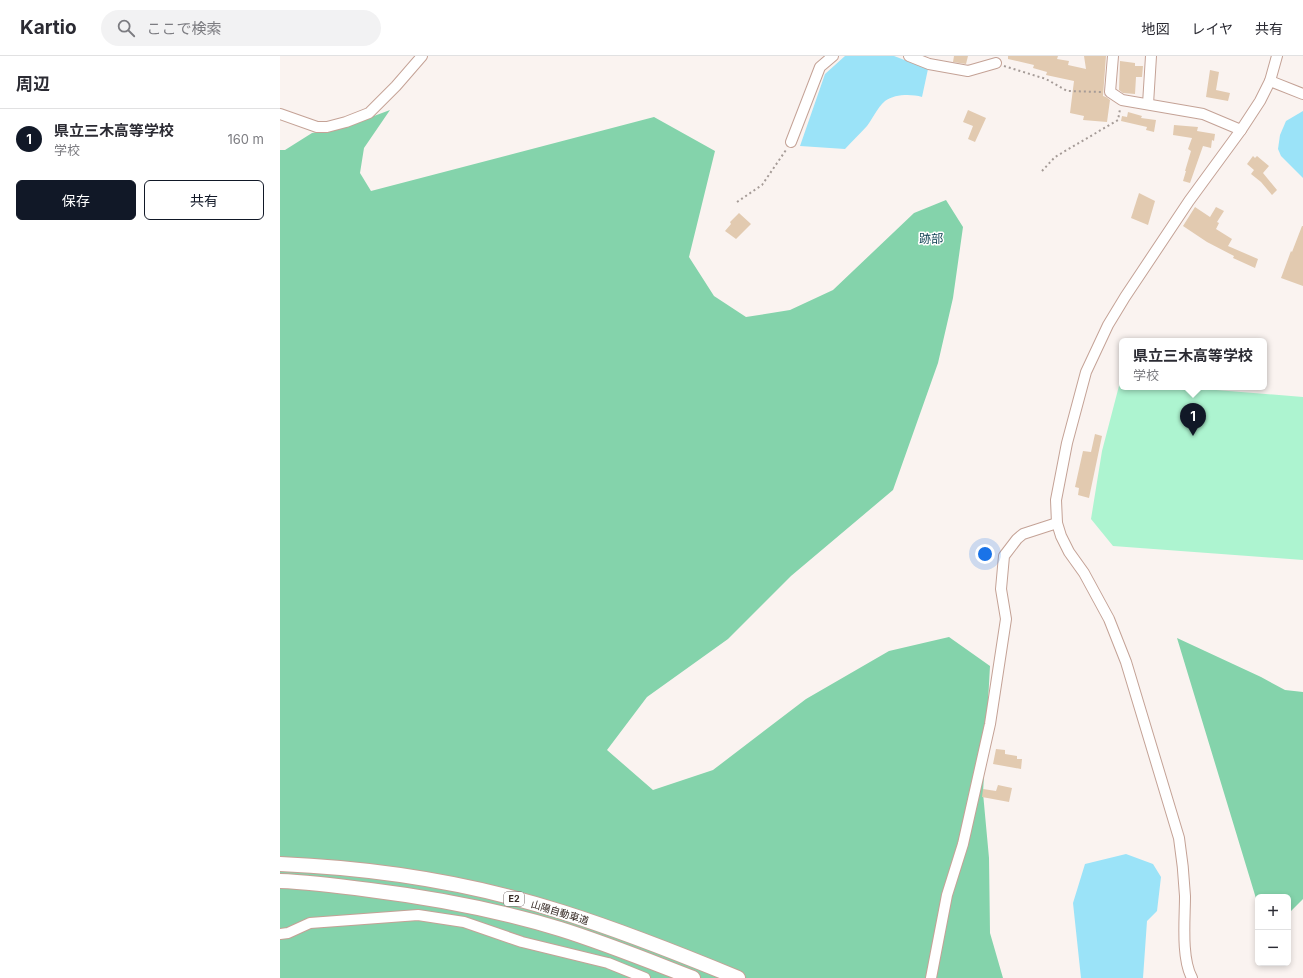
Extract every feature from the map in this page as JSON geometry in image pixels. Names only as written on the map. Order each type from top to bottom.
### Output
[{"type":"highway","name":"山陽自動車道","points":[[280,864],[333,867],[411,877],[510,897],[633,935],[738,978]]},
{"type":"highway","name":"山陽自動車道","points":[[280,881],[332,885],[408,895],[462,904],[505,914],[567,931],[628,952],[693,978]]},
{"type":"street","points":[[280,114],[317,127],[327,127],[346,122],[369,113],[396,86],[422,56]]},
{"type":"street","points":[[791,142],[820,68],[833,56]]},
{"type":"street","points":[[909,56],[929,64],[968,71],[996,63]]},
{"type":"street","points":[[1113,56],[1110,92],[1122,100],[1203,114],[1241,130]]},
{"type":"street","points":[[1148,104],[1151,56]]},
{"type":"street","points":[[1192,978],[1186,958],[1184,868],[1179,838],[1126,662],[1109,619],[1061,536],[1057,523],[1056,500],[1060,475],[1086,372],[1108,325],[1189,201],[1241,130],[1260,101],[1270,81],[1277,56]]},
{"type":"street","points":[[1270,81],[1303,94]]},
{"type":"street","points":[[931,978],[947,895],[963,844],[990,724],[1006,619],[1001,589],[1004,556],[1017,538],[1024,534],[1057,523]]},
{"type":"street","points":[[280,934],[288,933],[310,923],[418,915],[464,922],[522,942],[608,963],[645,978]]},
{"type":"path","points":[[996,63],[1046,79],[1067,91],[1110,92]]},
{"type":"path","points":[[1042,171],[1055,157],[1118,120],[1122,100]]},
{"type":"path","points":[[737,202],[762,184],[791,142]]},
{"type":"green space","points":[[390,110],[364,148],[360,173],[371,191],[654,117],[715,151],[689,257],[714,296],[746,317],[790,310],[833,290],[914,213],[946,200],[963,227],[953,298],[938,363],[893,490],[791,576],[728,639],[647,697],[607,750],[653,790],[713,770],[806,699],[889,651],[949,637],[990,666],[983,793],[989,858],[990,933],[1003,978],[280,978],[280,150],[285,150],[312,133],[342,128]]},
{"type":"green space","points":[[1119,386],[1119,390],[1216,390],[1303,397],[1303,560],[1113,546],[1091,519],[1102,451]]},
{"type":"green space","points":[[1177,638],[1261,677],[1285,690],[1303,692],[1303,899],[1291,911],[1291,894],[1255,895]]},
{"type":"water","points":[[845,56],[894,56],[928,69],[922,97],[903,95],[893,97],[885,101],[877,110],[867,126],[845,149],[800,146],[825,74]]},
{"type":"water","points":[[1303,111],[1303,178],[1281,156],[1278,149],[1280,135],[1286,121]]},
{"type":"water","points":[[1126,854],[1153,864],[1161,877],[1157,911],[1147,921],[1143,978],[1081,978],[1073,903],[1085,864]]},
{"type":"building","points":[[954,56],[968,56],[966,64],[953,62]]},
{"type":"building","points":[[1008,56],[1058,56],[1057,59],[1069,61],[1068,65],[1086,69],[1084,56],[1106,56],[1103,96],[1110,100],[1107,122],[1083,120],[1084,116],[1070,113],[1074,81],[1046,75],[1047,72],[1033,68],[1034,65],[1008,59]]},
{"type":"building","points":[[1120,61],[1135,63],[1135,66],[1143,66],[1142,77],[1136,77],[1135,94],[1123,93],[1119,90]]},
{"type":"building","points":[[1210,70],[1219,72],[1216,90],[1230,93],[1228,101],[1206,97]]},
{"type":"building","points":[[968,110],[986,118],[975,142],[968,139],[973,126],[963,122]]},
{"type":"building","points":[[1128,112],[1142,116],[1141,118],[1156,120],[1154,132],[1146,130],[1147,127],[1121,121],[1122,116],[1127,117]]},
{"type":"building","points":[[1174,125],[1198,127],[1197,131],[1215,134],[1214,141],[1212,140],[1211,148],[1203,146],[1190,183],[1183,181],[1191,151],[1188,149],[1192,138],[1173,135]]},
{"type":"building","points":[[1253,156],[1255,158],[1257,156],[1269,166],[1263,173],[1277,190],[1272,195],[1261,182],[1251,174],[1254,170],[1247,164]]},
{"type":"building","points":[[1139,193],[1155,201],[1148,225],[1131,218]]},
{"type":"building","points":[[1195,207],[1210,217],[1216,207],[1224,211],[1217,222],[1219,223],[1216,229],[1232,239],[1228,246],[1258,259],[1255,268],[1233,258],[1234,256],[1207,242],[1183,226]]},
{"type":"building","points":[[739,213],[751,224],[736,239],[725,231],[731,224],[730,222]]},
{"type":"building","points":[[1303,226],[1303,286],[1281,278]]},
{"type":"building","points":[[1095,434],[1102,436],[1089,498],[1078,495],[1079,488],[1075,487],[1083,451],[1091,452]]},
{"type":"building","points":[[996,749],[1005,750],[1005,754],[1017,756],[1017,759],[1022,759],[1021,769],[993,764]]},
{"type":"building","points":[[998,785],[1012,788],[1009,802],[982,797],[983,789],[996,791]]},
{"type":"place","name":"県立三木高等学校","points":[[1193,436]]},
{"type":"district","name":"跡部","points":[[931,239]]}]
